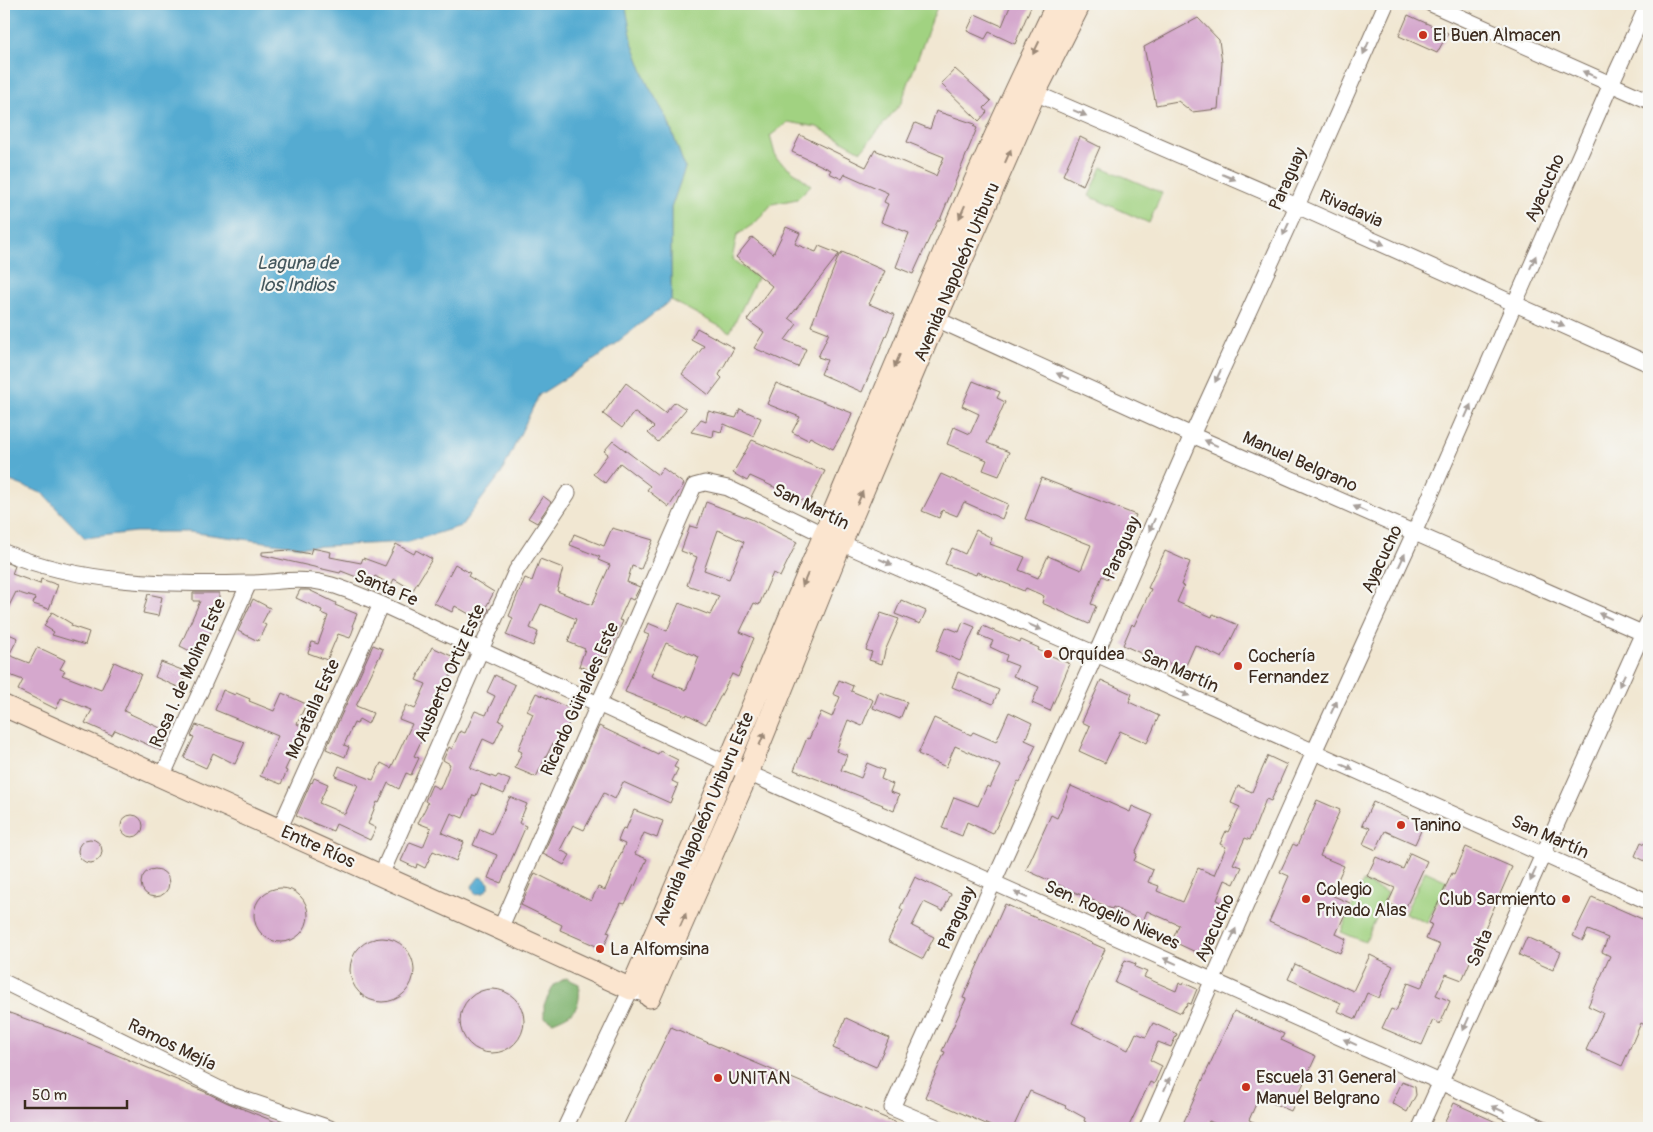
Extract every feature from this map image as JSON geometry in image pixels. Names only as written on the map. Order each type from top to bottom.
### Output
[{"type":"main road","name":"Avenida Napoleón Uriburu","points":[[833,539],[923,300],[1027,65],[1057,4]]},
{"type":"main road","name":"Avenida Napoleón Uriburu","points":[[833,539],[936,319],[1035,93],[1080,4]]},
{"type":"main road","name":"Avenida Napoleón Uriburu Este","points":[[640,993],[728,764],[833,539]]},
{"type":"main road","name":"Avenida Napoleón Uriburu Este","points":[[640,993],[748,773],[833,539]]},
{"type":"main road","name":"Entre Ríos","points":[[4,706],[640,993]]},
{"type":"street","name":"Paraguay","points":[[939,1128],[892,1108],[1386,4]]},
{"type":"street","points":[[1431,4],[1649,101]]},
{"type":"street","name":"Ayacucho","points":[[1147,1128],[1314,752],[1414,533],[1648,4]]},
{"type":"street","name":"Rivadavia","points":[[1035,93],[1297,206],[1649,364]]},
{"type":"street","name":"Manuel Belgrano","points":[[936,319],[1414,533],[1647,630]]},
{"type":"street","name":"San Martín","points":[[694,486],[705,482],[728,488],[833,539],[1096,654],[1649,902]]},
{"type":"street","name":"Ricardo Güiraldes Este","points":[[500,929],[694,486]]},
{"type":"street","name":"Ausberto Ortiz Este","points":[[381,875],[516,570],[568,493]]},
{"type":"street","name":"Santa Fe","points":[[4,552],[64,572],[92,576],[157,582],[249,583],[298,579],[325,583],[381,604],[748,773]]},
{"type":"street","name":"Rosa I. de Molina Este","points":[[162,777],[249,583]]},
{"type":"street","name":"Moratalla Este","points":[[279,830],[381,604]]},
{"type":"street","name":"Salta","points":[[1420,1128],[1542,855],[1647,630]]},
{"type":"street","name":"Sen. Rogelio Nieves","points":[[748,773],[1543,1128]]},
{"type":"street","name":"Ramos Mejía","points":[[4,982],[232,1095],[330,1128]]},
{"type":"street","name":"Avenida Napoleón Uriburu Este","points":[[565,1128],[640,993]]},
{"type":"green space","points":[[626,4],[938,4],[901,103],[861,151],[817,127],[788,122],[770,136],[776,158],[811,185],[797,199],[772,204],[755,223],[737,235],[732,259],[757,278],[730,332],[671,300],[671,208],[685,168],[667,118],[625,46]]},
{"type":"green space","points":[[1102,167],[1162,193],[1149,223],[1089,196]]},
{"type":"green space","points":[[1425,871],[1447,881],[1427,923],[1405,913]]},
{"type":"green space","points":[[1363,882],[1388,893],[1365,942],[1341,932]]},
{"type":"green space","points":[[566,978],[579,984],[579,999],[571,1013],[553,1022],[544,1017],[544,1005],[554,985]]},
{"type":"water","name":"Laguna de los Indios","points":[[4,4],[626,4],[633,45],[648,85],[667,118],[685,168],[671,208],[671,300],[597,358],[539,395],[501,474],[461,526],[409,542],[303,547],[189,532],[135,532],[85,538],[44,494],[10,481],[4,484]]},
{"type":"water","points":[[479,877],[484,878],[489,883],[489,888],[483,893],[475,894],[472,886]]},
{"type":"building","points":[[1011,4],[1032,4],[1015,44],[989,32],[985,39],[967,31],[975,14],[1002,26]]},
{"type":"building","name":"El Buen Almacen","points":[[1408,15],[1448,33],[1437,53],[1399,36]]},
{"type":"building","points":[[1198,18],[1219,40],[1222,63],[1218,109],[1192,112],[1178,101],[1156,105],[1144,47]]},
{"type":"building","points":[[955,69],[991,101],[984,108],[987,112],[979,121],[941,84]]},
{"type":"building","points":[[936,111],[975,124],[973,126],[977,128],[940,220],[938,220],[913,274],[896,267],[909,233],[881,222],[888,204],[884,202],[888,193],[845,174],[842,179],[829,173],[831,170],[792,152],[800,135],[866,167],[875,150],[936,176],[944,157],[907,142],[915,123],[930,129]]},
{"type":"building","points":[[1080,137],[1100,147],[1083,185],[1063,175]]},
{"type":"building","points":[[786,227],[800,233],[795,244],[816,252],[819,246],[839,254],[789,318],[797,324],[785,340],[806,349],[798,367],[754,348],[764,332],[747,320],[772,286],[736,257],[752,237],[773,254]]},
{"type":"building","points":[[842,252],[885,271],[869,304],[895,315],[862,392],[821,374],[827,360],[818,357],[829,333],[811,326],[839,255]]},
{"type":"building","points":[[697,328],[734,348],[719,375],[722,378],[709,395],[682,374],[704,346],[691,339]]},
{"type":"building","points":[[973,381],[1000,392],[997,398],[1005,402],[987,443],[1009,452],[999,476],[983,470],[987,460],[947,444],[954,427],[970,434],[979,414],[962,406]]},
{"type":"building","points":[[626,383],[665,413],[675,402],[686,409],[658,442],[648,433],[654,427],[634,412],[622,428],[603,414]]},
{"type":"building","points":[[776,383],[852,413],[849,422],[833,449],[810,437],[808,440],[792,432],[800,417],[767,404]]},
{"type":"building","points":[[740,409],[761,418],[753,436],[724,424],[721,432],[714,430],[713,437],[691,432],[701,419],[706,421],[708,411],[736,418]]},
{"type":"building","points":[[752,440],[825,471],[809,503],[750,476],[747,481],[733,473]]},
{"type":"building","points":[[613,441],[658,475],[663,468],[684,484],[669,507],[647,490],[650,486],[620,463],[605,483],[593,474],[608,454],[604,451]]},
{"type":"building","points":[[941,474],[1008,504],[1002,519],[964,502],[957,516],[942,510],[939,518],[922,511]]},
{"type":"building","points":[[1041,478],[1136,515],[1108,579],[1102,576],[1091,604],[1096,606],[1089,624],[1042,603],[1044,596],[1026,588],[1024,591],[977,572],[976,575],[945,564],[952,548],[965,554],[976,530],[992,538],[990,544],[1025,557],[1019,570],[1038,578],[1048,556],[1081,570],[1091,545],[1025,519]]},
{"type":"building","points":[[543,496],[551,502],[537,523],[528,518]]},
{"type":"building","points":[[706,502],[751,519],[797,542],[780,577],[773,573],[759,605],[754,603],[740,632],[754,638],[738,677],[732,674],[706,724],[687,714],[686,716],[625,692],[649,635],[644,633],[648,623],[667,631],[679,603],[710,615],[719,596],[687,585],[697,557],[681,551],[690,526],[697,528]],"holes":[[[718,530],[744,542],[729,579],[704,570]],[[666,643],[699,657],[686,690],[651,676]]]},
{"type":"building","points":[[612,528],[653,540],[641,569],[632,566],[627,582],[640,587],[633,600],[629,598],[619,620],[623,621],[607,657],[602,655],[595,672],[579,666],[585,649],[568,642],[576,619],[541,604],[530,628],[538,632],[533,646],[506,635],[513,618],[509,616],[525,578],[532,581],[540,559],[563,568],[557,591],[592,605],[610,565],[598,560],[600,557],[570,545],[574,534],[604,546]]},
{"type":"building","points":[[396,544],[414,554],[416,550],[432,559],[413,590],[394,579],[391,585],[375,576],[372,583],[341,571],[340,573],[262,555],[262,552],[290,550],[310,554],[312,548],[331,552],[330,557],[361,563],[363,558],[385,566]]},
{"type":"building","points":[[1165,551],[1190,562],[1181,585],[1184,586],[1177,602],[1212,617],[1213,614],[1238,625],[1222,658],[1195,645],[1184,670],[1152,655],[1151,658],[1123,645],[1151,589],[1148,588]]},
{"type":"building","points":[[4,562],[15,566],[12,574],[40,584],[41,579],[58,585],[49,609],[33,604],[35,598],[16,592],[4,616]]},
{"type":"building","points":[[455,564],[470,573],[468,576],[494,592],[486,607],[489,609],[483,622],[455,606],[452,612],[434,603]]},
{"type":"building","points":[[300,590],[309,590],[336,603],[335,605],[357,614],[350,638],[338,634],[327,660],[308,653],[312,642],[318,644],[328,616],[321,613],[322,610],[296,598]]},
{"type":"building","points":[[193,593],[219,593],[219,614],[200,656],[180,646],[200,601],[193,601]]},
{"type":"building","points":[[148,594],[162,597],[158,616],[143,613]]},
{"type":"building","points":[[253,599],[270,608],[262,623],[266,625],[258,641],[238,631]]},
{"type":"building","points":[[901,600],[926,611],[920,624],[895,614]]},
{"type":"building","points":[[52,612],[72,624],[71,626],[89,632],[85,645],[52,635],[54,632],[44,626]]},
{"type":"building","points":[[881,613],[899,619],[885,651],[882,664],[869,660],[872,652],[866,650]]},
{"type":"building","points":[[963,622],[975,627],[960,661],[936,651],[946,627],[959,632]]},
{"type":"building","points":[[983,626],[1020,642],[1021,640],[1039,648],[1038,650],[1070,664],[1050,711],[1032,703],[1039,687],[1013,676],[1018,666],[1005,661],[1007,655],[990,647],[993,641],[979,635]]},
{"type":"building","points":[[4,632],[18,638],[9,655],[29,663],[37,648],[44,650],[65,660],[60,669],[65,671],[62,675],[101,690],[114,662],[141,674],[124,711],[171,733],[162,751],[115,730],[112,735],[85,723],[92,710],[61,698],[56,709],[18,690],[23,680],[4,673]]},
{"type":"building","points":[[373,645],[383,649],[356,706],[373,713],[368,724],[359,719],[357,724],[354,723],[344,745],[349,747],[345,757],[326,749]]},
{"type":"building","points":[[432,647],[458,659],[440,698],[443,700],[437,712],[432,710],[421,733],[424,735],[414,756],[419,758],[411,775],[406,773],[399,789],[388,783],[379,803],[377,802],[368,824],[376,828],[370,840],[336,824],[333,831],[296,816],[314,778],[328,784],[319,803],[345,814],[358,785],[335,776],[339,766],[373,780],[381,763],[391,768],[412,724],[399,719],[406,705],[415,709],[426,684],[416,680]]},
{"type":"building","points":[[161,662],[187,672],[180,688],[155,677]]},
{"type":"building","points":[[958,672],[999,690],[993,704],[952,687]]},
{"type":"building","points":[[495,675],[515,685],[499,721],[504,723],[494,744],[483,739],[470,768],[496,778],[498,775],[510,780],[504,794],[481,784],[476,796],[473,795],[463,818],[451,813],[442,833],[464,842],[456,861],[433,851],[425,868],[417,864],[416,868],[401,861],[410,842],[423,847],[431,828],[418,823],[428,803],[425,801],[432,785],[440,789],[450,764],[443,760],[449,747],[452,749],[460,731],[465,733],[475,711],[486,715],[495,696],[487,692]]},
{"type":"building","points":[[839,680],[853,686],[851,691],[873,700],[862,726],[848,720],[836,751],[847,755],[841,770],[861,778],[867,763],[884,770],[881,779],[893,784],[890,792],[899,795],[894,811],[794,770],[807,738],[809,739],[821,712],[832,717],[840,697],[833,694]]},
{"type":"building","points":[[1101,680],[1132,694],[1129,702],[1159,716],[1147,743],[1120,731],[1105,763],[1079,751],[1090,726],[1082,722]]},
{"type":"building","points":[[223,690],[235,695],[236,693],[250,699],[249,701],[274,711],[282,693],[306,704],[297,724],[305,728],[285,770],[287,771],[281,784],[260,776],[278,736],[215,710]]},
{"type":"building","points":[[879,692],[907,702],[900,719],[873,708]]},
{"type":"building","points":[[536,693],[575,711],[558,745],[553,743],[536,777],[515,768],[522,752],[518,750],[533,714],[527,711]]},
{"type":"building","points":[[1009,712],[1032,723],[1025,740],[1036,745],[1020,782],[1018,781],[993,834],[967,822],[962,836],[942,828],[954,797],[978,806],[987,786],[990,788],[1001,766],[955,746],[946,767],[918,754],[934,718],[971,735],[973,732],[996,742]]},
{"type":"building","points":[[196,725],[245,742],[235,764],[213,753],[206,768],[184,758],[194,737],[191,736]]},
{"type":"building","points":[[599,726],[658,754],[660,751],[678,760],[674,767],[678,769],[672,781],[678,784],[670,803],[623,782],[615,799],[604,793],[584,830],[573,825],[560,850],[570,855],[564,865],[543,854]]},
{"type":"building","points":[[1268,756],[1287,765],[1271,801],[1266,799],[1250,840],[1245,838],[1233,864],[1242,867],[1234,884],[1225,880],[1217,900],[1228,905],[1204,956],[1172,941],[1179,925],[1147,911],[1143,921],[1026,870],[1051,815],[1057,818],[1071,786],[1130,812],[1132,806],[1153,815],[1135,853],[1137,854],[1134,861],[1153,870],[1148,882],[1159,886],[1157,891],[1183,902],[1198,868],[1214,875],[1226,847],[1220,844],[1240,807],[1231,803],[1238,786],[1252,792]]},
{"type":"building","points":[[510,797],[527,804],[519,823],[526,826],[501,883],[488,878],[497,855],[473,845],[480,829],[492,834]]},
{"type":"building","points":[[1317,800],[1340,810],[1320,856],[1344,866],[1331,895],[1350,903],[1336,934],[1346,939],[1340,953],[1269,922],[1289,876],[1280,872],[1293,844],[1297,846]]},
{"type":"building","points":[[1373,802],[1424,824],[1415,844],[1385,831],[1376,850],[1363,844],[1370,828],[1362,825]]},
{"type":"building","points":[[634,810],[663,821],[657,838],[644,833],[635,854],[647,859],[625,904],[621,903],[607,932],[610,933],[603,949],[560,930],[562,925],[521,905],[535,873],[591,901],[598,887],[605,890],[625,844],[618,841],[623,828],[626,829]]},
{"type":"building","points":[[132,815],[142,822],[143,826],[136,836],[132,837],[122,830],[121,826],[128,816]]},
{"type":"building","points":[[85,839],[95,839],[102,846],[102,856],[95,863],[85,863],[78,856],[78,846]]},
{"type":"building","points":[[1641,842],[1649,846],[1649,863],[1635,856]]},
{"type":"building","points":[[1466,847],[1512,867],[1462,980],[1446,974],[1436,995],[1450,1001],[1440,1024],[1433,1020],[1422,1045],[1382,1028],[1391,1009],[1396,1011],[1408,983],[1421,988],[1440,945],[1426,939],[1432,924],[1429,923]]},
{"type":"building","points":[[1410,853],[1427,861],[1404,911],[1388,903],[1395,888],[1367,876],[1376,857],[1403,869]]},
{"type":"building","points":[[155,869],[165,873],[169,883],[165,893],[155,897],[145,893],[141,883],[145,873]]},
{"type":"building","points":[[915,877],[951,894],[943,911],[924,902],[912,926],[934,937],[923,959],[888,941],[903,910],[900,908]]},
{"type":"building","points":[[276,888],[286,888],[296,892],[304,900],[308,915],[304,930],[296,938],[286,942],[276,942],[266,938],[258,930],[254,920],[254,910],[258,900],[266,892]]},
{"type":"building","points":[[1592,897],[1649,922],[1649,1027],[1641,1023],[1622,1066],[1586,1050],[1603,1013],[1588,1006],[1610,956],[1602,952],[1608,938],[1588,930],[1583,941],[1573,936]]},
{"type":"building","points":[[1005,904],[1105,949],[1072,1023],[1128,1050],[1136,1033],[1146,1037],[1153,1023],[1177,1034],[1171,1047],[1158,1042],[1150,1060],[1162,1066],[1154,1084],[1150,1082],[1128,1128],[1083,1128],[1086,1122],[1084,1121],[1085,1118],[1066,1106],[1030,1091],[1013,1128],[995,1128],[925,1097],[945,1052],[942,1051],[966,999],[963,998]]},
{"type":"building","points":[[1527,937],[1561,952],[1553,970],[1519,955]]},
{"type":"building","points":[[382,938],[400,944],[408,952],[414,970],[408,988],[400,996],[382,1002],[364,996],[356,988],[350,970],[356,952],[364,944]]},
{"type":"building","points":[[1370,955],[1393,966],[1379,998],[1367,993],[1356,1019],[1337,1011],[1341,1003],[1288,979],[1295,964],[1353,991]]},
{"type":"building","points":[[1125,960],[1136,964],[1135,967],[1147,972],[1144,977],[1176,991],[1179,983],[1183,985],[1184,983],[1197,989],[1191,1004],[1188,1003],[1181,1013],[1115,983]]},
{"type":"building","points":[[486,989],[498,989],[515,998],[522,1009],[524,1021],[522,1033],[515,1044],[498,1053],[486,1053],[474,1048],[465,1039],[460,1027],[460,1015],[465,1003],[474,994]]},
{"type":"building","points":[[4,1011],[62,1032],[291,1128],[4,1128]]},
{"type":"building","name":"Escuela 31 General Manuel Belgrano","points":[[1234,1011],[1284,1034],[1281,1040],[1316,1056],[1291,1111],[1259,1097],[1249,1120],[1268,1128],[1225,1128],[1209,1121],[1206,1128],[1181,1128]]},
{"type":"building","points":[[846,1018],[889,1038],[876,1067],[833,1048]]},
{"type":"building","name":"UNITAN","points":[[671,1027],[909,1128],[622,1128]]},
{"type":"building","points":[[1402,1082],[1415,1087],[1416,1095],[1407,1112],[1392,1103]]},
{"type":"building","points":[[1454,1103],[1509,1128],[1442,1128]]},
{"type":"place","name":"El Buen Almacen","points":[[1423,35]]},
{"type":"place","name":"Orquídea","points":[[1048,654]]},
{"type":"place","name":"Cochería Fernandez","points":[[1238,666]]},
{"type":"place","name":"Tanino","points":[[1401,825]]},
{"type":"place","name":"Colegio Privado Alas","points":[[1306,899]]},
{"type":"place","name":"Club Sarmiento","points":[[1566,899]]},
{"type":"place","name":"La Alfomsina","points":[[600,949]]},
{"type":"place","name":"UNITAN","points":[[718,1078]]},
{"type":"place","name":"Escuela 31 General Manuel Belgrano","points":[[1246,1087]]}]
